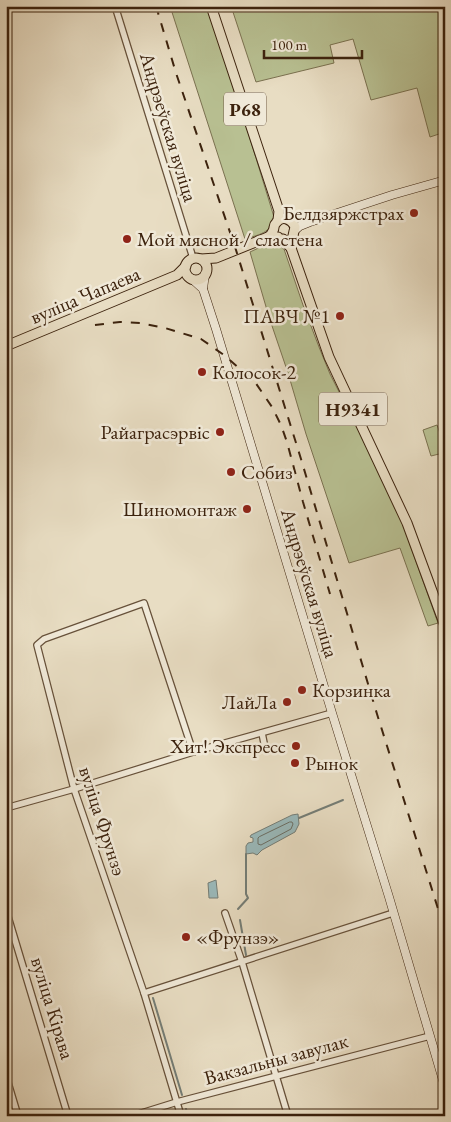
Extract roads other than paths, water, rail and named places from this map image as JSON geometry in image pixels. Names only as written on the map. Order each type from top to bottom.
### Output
[{"type":"main road","name":"Р68","points":[[211,6],[279,227],[295,227],[294,233]]},
{"type":"main road","points":[[279,227],[288,239],[303,225],[392,195],[445,180]]},
{"type":"main road","points":[[203,289],[186,272],[188,261],[216,258],[279,227],[296,224],[303,225]]},
{"type":"main road","name":"Н9341","points":[[279,227],[291,248],[329,357],[408,523],[444,621]]},
{"type":"main road","name":"Н9341","points":[[291,248],[294,233]]},
{"type":"main road","points":[[177,275],[200,279],[216,258]]},
{"type":"main road","points":[[197,259],[206,263],[206,272]]},
{"type":"main road","name":"вуліца Чапаева","points":[[6,346],[177,275],[186,266]]},
{"type":"main road","name":"Андрэеўская вуліца","points":[[206,272],[203,289],[251,442],[445,1087]]},
{"type":"street","name":"Андрэеўская вуліца","points":[[115,6],[197,259]]},
{"type":"street","name":"вуліца Фрунзэ","points":[[181,1116],[144,993],[74,790],[37,645],[44,640],[144,603],[193,752]]},
{"type":"street","points":[[6,808],[74,790],[193,752],[332,713]]},
{"type":"street","points":[[262,733],[265,748]]},
{"type":"street","name":"вуліца Кірава","points":[[6,910],[68,1116]]},
{"type":"street","points":[[226,913],[288,1116]]},
{"type":"street","points":[[144,993],[393,914]]},
{"type":"street","name":"Вакзальны завулак","points":[[132,1116],[276,1075],[430,1036]]},
{"type":"street","points":[[6,1076],[18,1116]]},
{"type":"water","points":[[298,814],[299,824],[295,832],[262,850],[257,855],[253,853],[246,854],[246,846],[248,843],[253,842],[253,838],[250,837],[251,835],[292,815]]},
{"type":"water","points":[[216,880],[218,898],[209,898],[208,883]]},
{"type":"waterway","points":[[299,818],[343,800]]},
{"type":"waterway","points":[[238,909],[248,898],[246,894],[246,854]]},
{"type":"waterway","points":[[240,920],[246,955]]},
{"type":"waterway","points":[[153,998],[182,1095]]},
{"type":"waterway","points":[[186,1109],[188,1116]]},
{"type":"railway","points":[[156,6],[176,73],[236,250],[445,931]]},
{"type":"railway","points":[[95,325],[120,322],[140,323],[165,328],[201,339],[224,355],[255,382],[272,407],[281,425],[330,594]]},
{"type":"place","name":"Белдзяржстрах","points":[[414,213]]},
{"type":"place","name":"Мой мясной / сластена","points":[[127,239]]},
{"type":"place","name":"ПАВЧ №1","points":[[340,316]]},
{"type":"place","name":"Колосок-2","points":[[202,372]]},
{"type":"place","name":"Райаграсэрвіс","points":[[220,432]]},
{"type":"place","name":"Собиз","points":[[231,472]]},
{"type":"place","name":"Шиномонтаж","points":[[247,509]]},
{"type":"place","name":"Корзинка","points":[[302,690]]},
{"type":"place","name":"ЛайЛа","points":[[287,702]]},
{"type":"place","name":"Хит! Экспресс","points":[[296,746]]},
{"type":"place","name":"Рынок","points":[[295,763]]},
{"type":"place","name":"«Фрунзэ»","points":[[186,937]]}]
